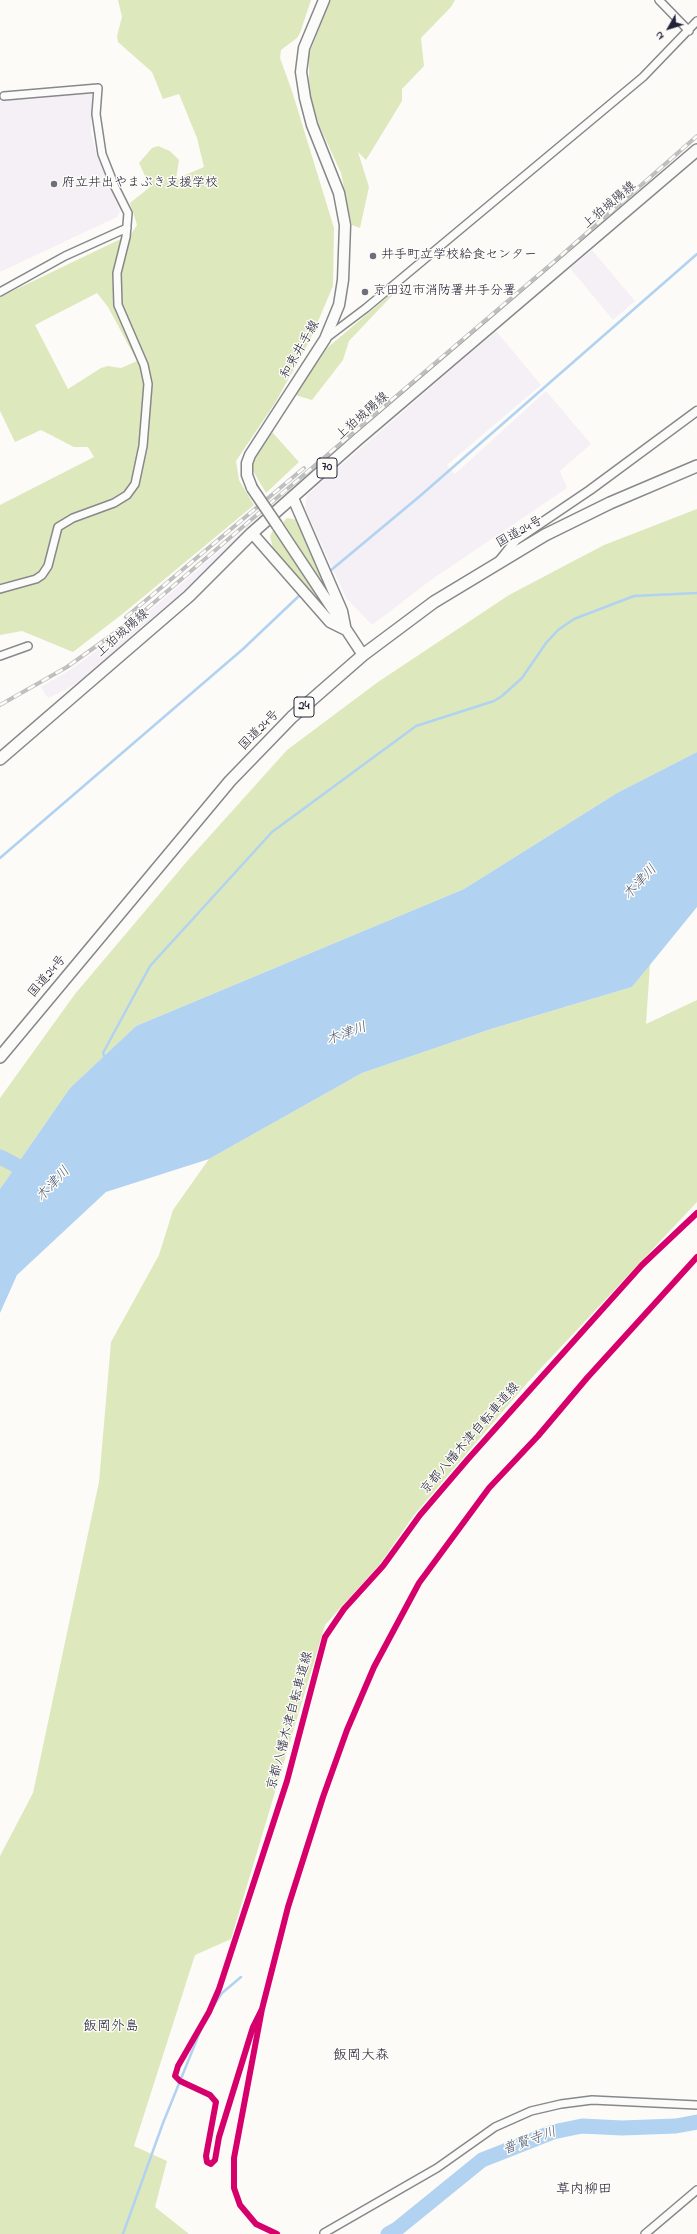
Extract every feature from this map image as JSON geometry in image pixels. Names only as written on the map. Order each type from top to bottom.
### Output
[{"type":"main road","name":"和束井手線","points":[[324,0],[304,48],[301,72],[305,98],[312,125],[339,193],[345,225],[343,280],[338,305],[325,340],[250,455],[247,463],[247,475],[252,488],[345,630],[363,654]]},
{"type":"main road","name":"上狛城陽線","points":[[0,760],[189,596],[252,533],[357,440],[697,150]]},
{"type":"main road","name":"国道24号","points":[[0,1057],[230,781],[292,717],[363,654],[434,602],[499,561],[545,535],[610,502],[697,466]]},
{"type":"main road","points":[[293,498],[342,611],[345,630]]},
{"type":"main road","points":[[252,533],[330,622],[345,630]]},
{"type":"street","points":[[661,1],[689,31]]},
{"type":"street","points":[[325,340],[366,308],[643,77],[697,21]]},
{"type":"street","points":[[0,589],[36,579],[48,566],[58,527],[73,518],[114,503],[127,495],[135,484],[143,446],[148,384],[144,365],[118,305],[117,273],[127,228],[128,213],[115,187],[102,154],[96,114],[98,88],[4,96]]},
{"type":"street","points":[[0,292],[65,256],[127,228]]},
{"type":"street","points":[[499,561],[516,540],[590,490],[697,412]]},
{"type":"street","points":[[0,656],[28,646]]},
{"type":"street","points":[[324,2233],[437,2168],[495,2128],[532,2111],[561,2104],[592,2100],[697,2104]]},
{"type":"street","points":[[646,2234],[697,2190]]},
{"type":"shaded area","name":"府立井出やまぶき支援学校","points":[[92,92],[91,133],[97,156],[120,211],[117,217],[0,272],[0,100]]},
{"type":"shaded area","points":[[592,250],[635,301],[613,320],[570,268]]},
{"type":"shaded area","points":[[496,331],[541,385],[447,465],[455,474],[546,391],[591,444],[560,471],[567,488],[431,580],[372,625],[346,598],[305,508],[307,495]]},
{"type":"shaded area","points":[[263,514],[265,516],[193,584],[128,638],[130,640],[85,677],[69,688],[48,698],[41,687],[70,670],[137,622]]},
{"type":"green space","points":[[118,0],[311,0],[300,33],[297,38],[281,50],[280,58],[292,91],[334,228],[333,286],[310,340],[275,403],[236,461],[239,480],[254,505],[125,612],[73,652],[22,631],[0,635],[0,505],[94,457],[88,447],[74,447],[41,430],[15,442],[0,411],[0,297],[131,234],[137,225],[130,203],[150,187],[139,163],[152,148],[158,146],[170,151],[179,160],[176,179],[204,167],[197,138],[179,94],[163,99],[152,72],[118,42],[117,36],[122,17]],"holes":[[[97,293],[108,307],[137,361],[121,368],[108,366],[101,368],[68,389],[35,325]]]},
{"type":"green space","points":[[330,0],[455,0],[451,7],[421,38],[424,66],[402,89],[402,101],[366,160],[358,152],[369,187],[360,228],[352,225],[341,173],[319,125],[309,91],[309,54]]},
{"type":"green space","points":[[403,284],[349,341],[343,360],[312,400],[295,395],[327,348]]},
{"type":"green space","points":[[272,432],[299,462],[266,493],[253,471],[253,464],[260,447]]},
{"type":"green space","points":[[697,509],[697,752],[617,793],[464,889],[136,1026],[70,1088],[0,1189],[0,1098],[75,994],[189,859],[287,750],[378,682],[509,595],[604,545]]},
{"type":"green space","points":[[287,518],[297,520],[326,581],[323,584],[283,522]]},
{"type":"green space","points":[[274,528],[329,613],[327,615],[273,549],[270,536]]},
{"type":"green space","points":[[650,964],[646,1024],[697,1000],[697,1202],[528,1382],[414,1515],[380,1564],[325,1625],[231,1939],[195,1955],[134,2146],[167,2161],[155,2207],[189,2234],[0,2234],[0,1856],[33,1793],[99,1482],[111,1342],[159,1255],[173,1210],[209,1159],[362,1073],[491,1029],[632,987]]},
{"type":"water","name":"木津川","points":[[697,752],[697,907],[632,987],[491,1029],[362,1073],[209,1159],[106,1192],[17,1275],[0,1313],[0,1189],[70,1088],[136,1026],[464,889],[617,793]]},
{"type":"waterway","points":[[330,571],[420,496],[697,254]]},
{"type":"waterway","points":[[105,1058],[103,1053],[150,966],[272,832],[416,726],[494,701],[502,696],[522,678],[546,643],[558,630],[574,619],[634,596],[697,593]]},
{"type":"waterway","points":[[0,858],[243,649],[301,594]]},
{"type":"waterway","points":[[0,1157],[35,1175]]},
{"type":"waterway","points":[[123,2234],[163,2123],[206,2017],[222,1993],[241,1977]]},
{"type":"waterway","name":"普賢寺川","points":[[388,2234],[397,2229],[482,2160],[553,2132],[582,2126],[622,2128],[676,2126],[697,2122]]},
{"type":"railway","points":[[0,705],[67,667],[137,617],[556,260],[697,136]]},
{"type":"railway","points":[[126,617],[304,468]]},
{"type":"cycle path","name":"京都八幡木津自転車道線","points":[[262,2009],[253,2027],[219,2137],[215,2160],[211,2164],[207,2162],[206,2156],[216,2102],[210,2095],[180,2081],[175,2076],[178,2066],[209,2012],[219,1989],[287,1781],[325,1637],[344,1609],[383,1566],[420,1515],[468,1459],[642,1265],[697,1213]]},
{"type":"cycle path","points":[[277,2234],[256,2224],[240,2205],[234,2188],[234,2158],[262,2009],[288,1907],[323,1797],[347,1730],[374,1667],[419,1583],[489,1488],[538,1436],[587,1378],[697,1257]]},
{"type":"place","name":"府立井出やまぶき支援学校","points":[[54,184]]},
{"type":"place","name":"井手町立学校給食センター","points":[[373,256]]},
{"type":"place","name":"京田辺市消防署井手分署","points":[[365,292]]},
{"type":"district","name":"飯岡外島","points":[[111,2028]]},
{"type":"district","name":"飯岡大森","points":[[361,2057]]},
{"type":"district","name":"草内柳田","points":[[584,2191]]}]
